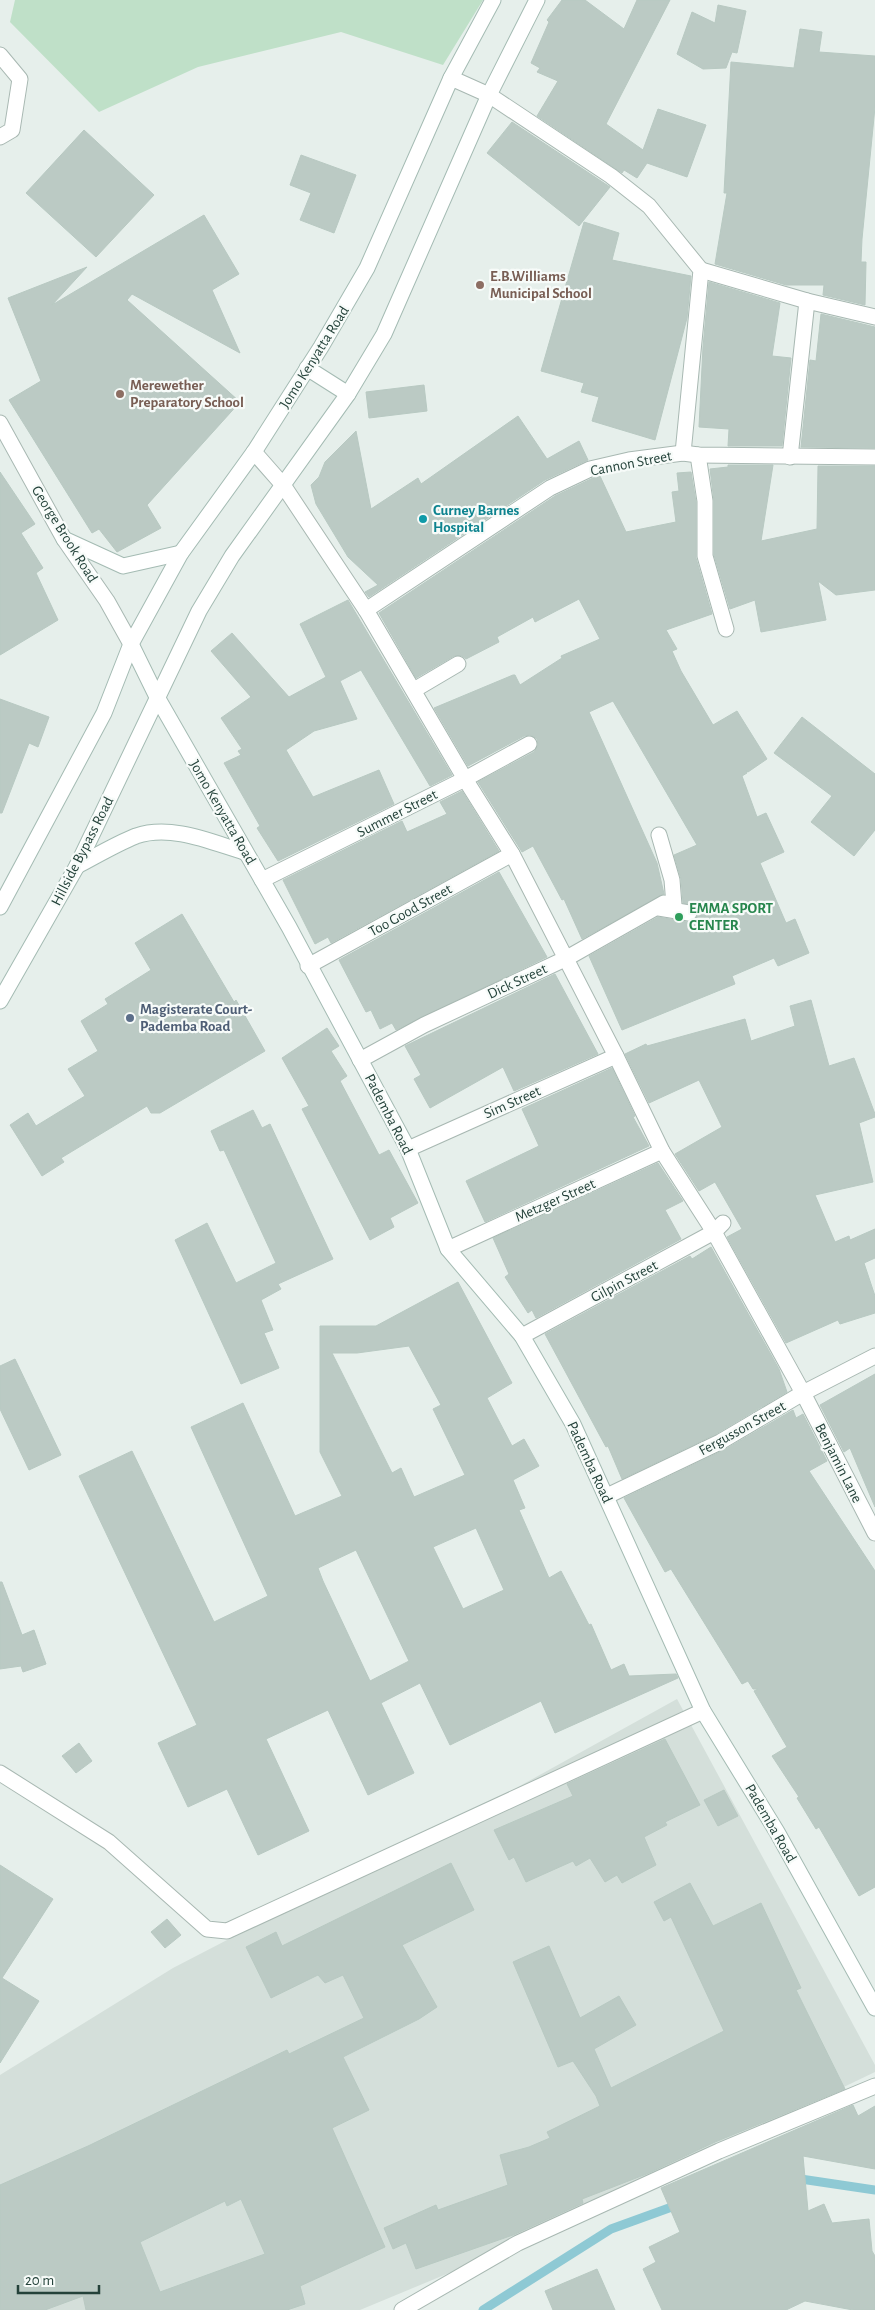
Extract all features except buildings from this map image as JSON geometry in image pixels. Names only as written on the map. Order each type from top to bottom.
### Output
[{"type":"street","name":"Jomo Kenyatta Road","points":[[289,927],[244,852],[158,697],[131,644],[181,553],[254,452],[308,368],[367,268],[451,78],[493,0]]},
{"type":"street","points":[[158,697],[199,610],[232,556],[348,394],[384,334],[489,95],[534,6]]},
{"type":"street","points":[[0,55],[20,79],[12,130],[0,138]]},
{"type":"street","points":[[451,78],[489,95],[611,176],[648,206],[701,270],[806,301],[875,317]]},
{"type":"street","points":[[683,453],[701,270]]},
{"type":"street","points":[[790,457],[806,301]]},
{"type":"street","points":[[308,368],[348,394]]},
{"type":"street","name":"George Brook Road","points":[[0,423],[64,539],[107,601],[131,644]]},
{"type":"street","name":"Benjamin Lane","points":[[254,452],[283,485],[366,610],[465,779],[512,854],[616,1056],[662,1151],[719,1227],[875,1533]]},
{"type":"street","name":"Cannon Street","points":[[366,610],[550,488],[590,469],[629,460],[683,453],[790,457],[875,457]]},
{"type":"street","points":[[698,455],[705,501],[705,556],[726,628]]},
{"type":"street","points":[[64,539],[123,566],[181,553]]},
{"type":"street","points":[[0,907],[104,714],[131,644]]},
{"type":"street","points":[[414,690],[458,664]]},
{"type":"street","name":"Hillside Bypass Road","points":[[0,1001],[77,866],[158,697]]},
{"type":"street","name":"Summer Street","points":[[262,880],[465,779],[529,744]]},
{"type":"street","points":[[77,866],[137,836],[164,832],[207,841],[244,852]]},
{"type":"street","name":"Dick Street","points":[[360,1060],[424,1025],[566,958],[664,903],[674,905],[672,880],[659,835]]},
{"type":"street","name":"Too Good Street","points":[[308,966],[512,854]]},
{"type":"street","points":[[657,908],[689,913]]},
{"type":"street","name":"Pademba Road","points":[[289,927],[308,966],[408,1149],[448,1249],[522,1336],[573,1424],[703,1711],[777,1832],[875,2008]]},
{"type":"street","name":"Sim Street","points":[[408,1149],[616,1056]]},
{"type":"street","name":"Metzger Street","points":[[448,1249],[662,1151]]},
{"type":"street","name":"Gilpin Street","points":[[522,1336],[719,1227]]},
{"type":"street","name":"Fergusson Street","points":[[607,1496],[720,1442],[803,1393],[875,1356]]},
{"type":"street","points":[[0,1773],[109,1842],[207,1929],[227,1931],[703,1711]]},
{"type":"street","points":[[402,2310],[518,2243],[719,2151],[875,2086]]},
{"type":"shaded area","points":[[677,1699],[875,2065],[875,2072],[502,2251],[360,2310],[0,2310],[0,2075],[173,1968],[462,1818]]},
{"type":"green space","points":[[15,0],[483,0],[443,65],[341,32],[198,67],[99,112],[10,22]]},
{"type":"waterway","points":[[794,2178],[875,2190]]},
{"type":"waterway","points":[[483,2310],[611,2229],[680,2204]]},
{"type":"place","name":"E.B.Williams Municipal School","points":[[480,285]]},
{"type":"place","name":"Merewether Preparatory School","points":[[120,394]]},
{"type":"place","name":"Curney Barnes Hospital","points":[[423,519]]},
{"type":"place","name":"EMMA SPORT CENTER","points":[[679,917]]},
{"type":"place","name":"Magisterate Court- Pademba Road","points":[[130,1018]]}]
